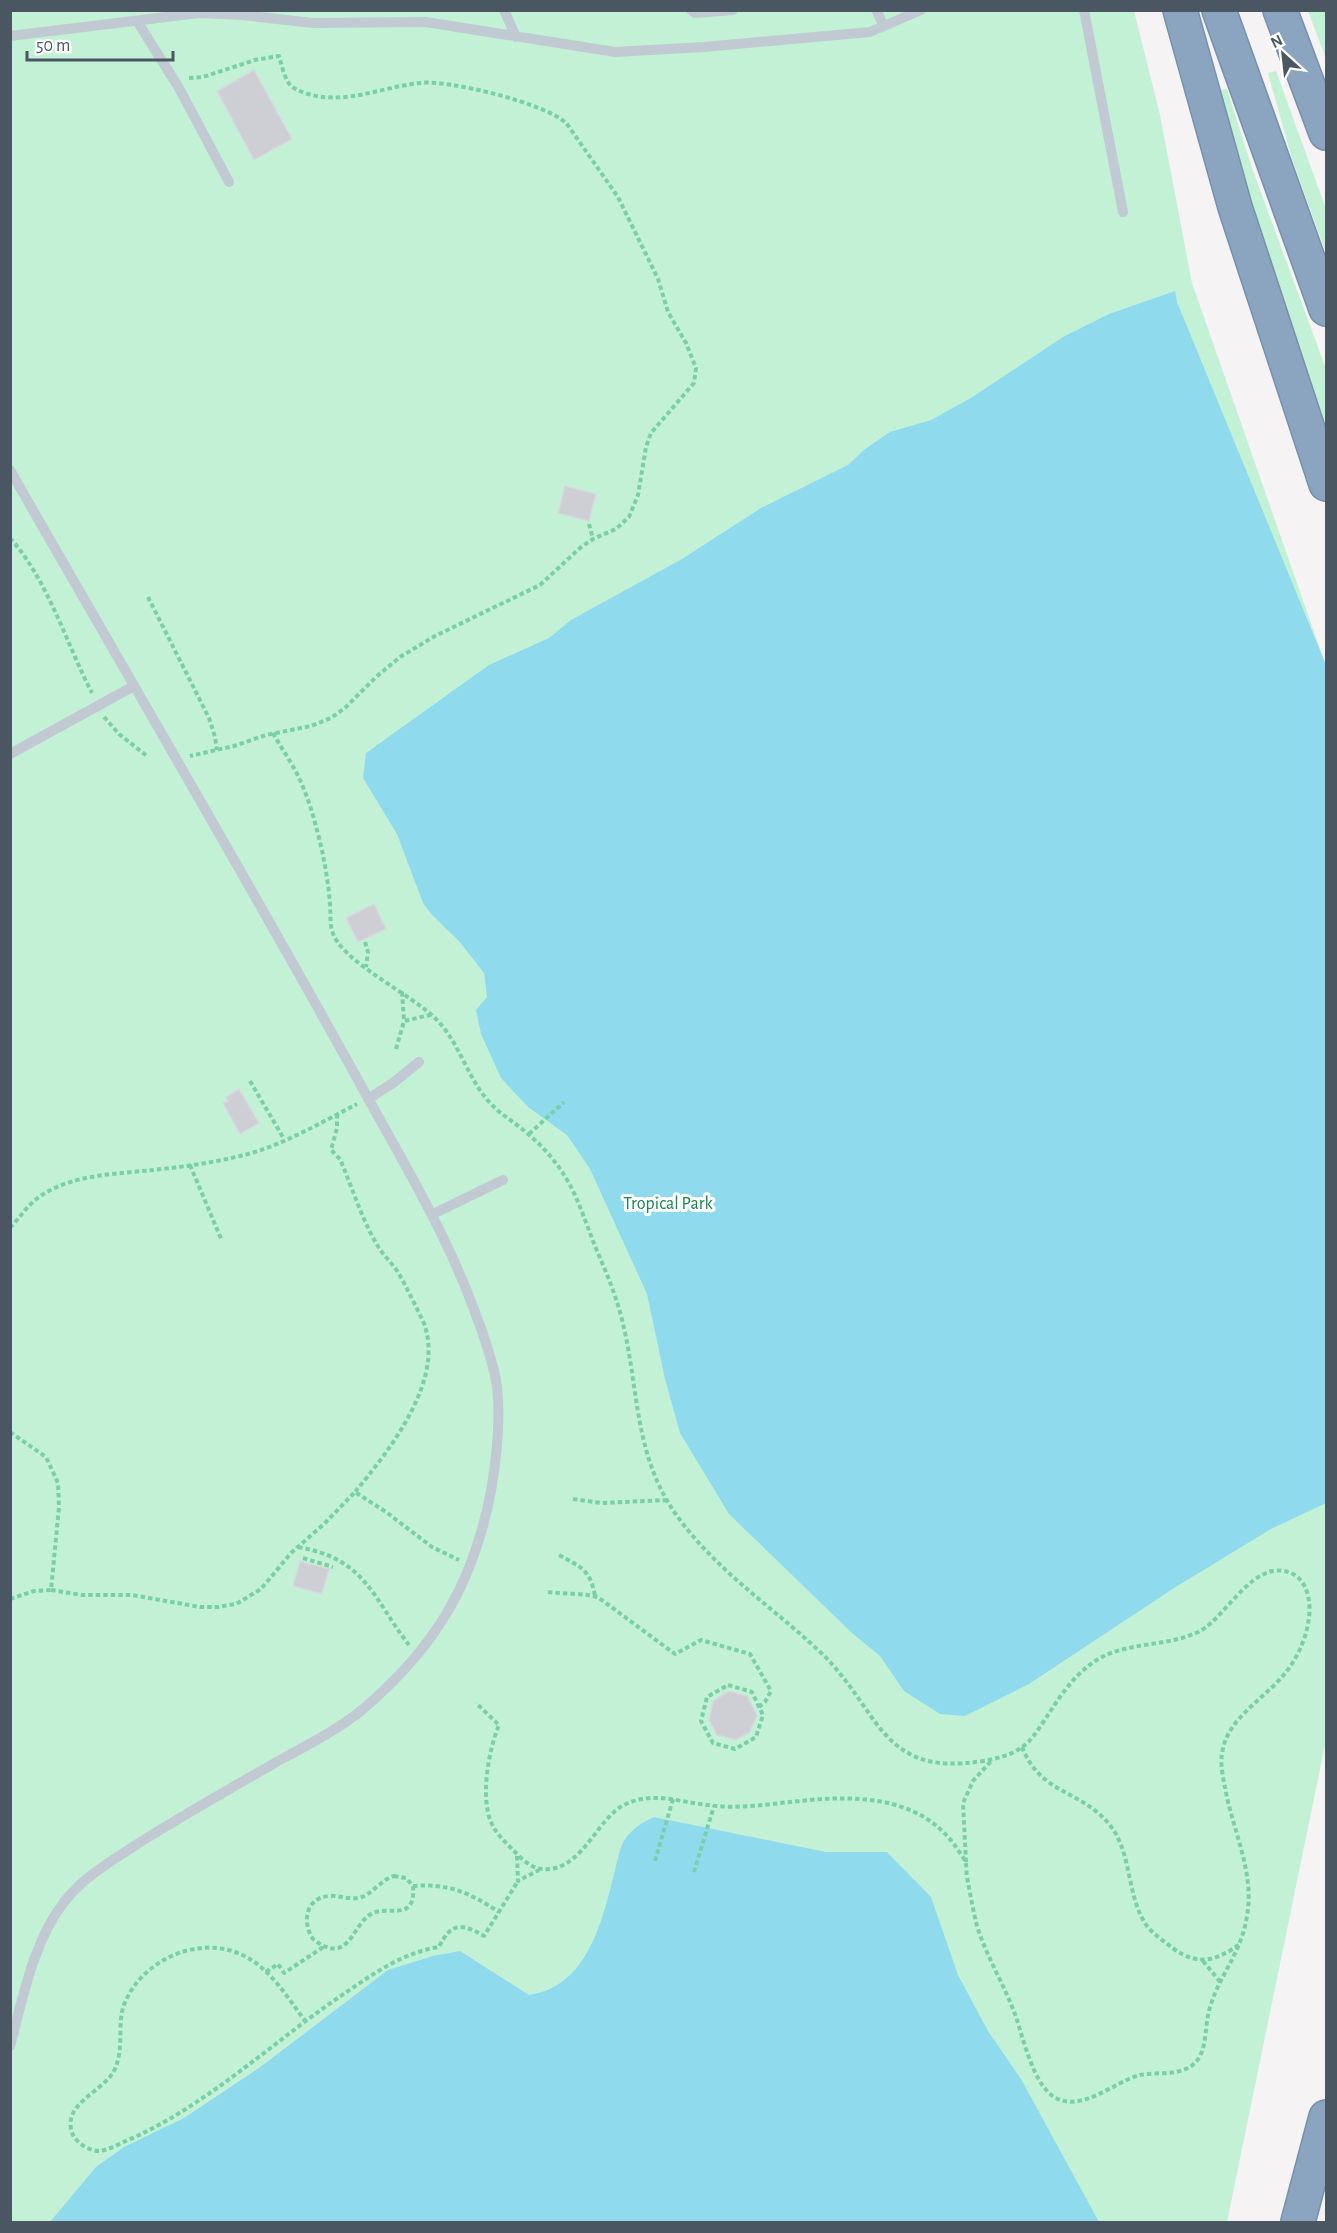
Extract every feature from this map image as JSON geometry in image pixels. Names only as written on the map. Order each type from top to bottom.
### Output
[{"type":"highway","points":[[1180,10],[1235,207],[1326,484]]},
{"type":"highway","points":[[1219,10],[1326,309]]},
{"type":"highway","points":[[1280,10],[1326,133]]},
{"type":"highway","points":[[1299,2223],[1326,2117]]},
{"type":"lane","points":[[504,10],[516,37]]},
{"type":"lane","points":[[691,10],[695,13],[733,10]]},
{"type":"lane","points":[[876,10],[884,26]]},
{"type":"lane","points":[[10,36],[199,13],[242,13],[270,14],[313,23],[426,22],[615,52],[704,47],[870,32],[921,10]]},
{"type":"lane","points":[[1084,10],[1123,212]]},
{"type":"lane","points":[[137,21],[174,79],[229,182]]},
{"type":"lane","points":[[10,470],[433,1214],[458,1265],[479,1323],[494,1374],[498,1401],[498,1445],[490,1498],[475,1555],[461,1590],[423,1647],[393,1681],[361,1710],[320,1738],[143,1840],[76,1888],[54,1916],[38,1948],[10,2046]]},
{"type":"lane","points":[[10,754],[134,686]]},
{"type":"lane","points":[[368,1099],[419,1062]]},
{"type":"lane","points":[[433,1214],[503,1180]]},
{"type":"path","points":[[174,79],[203,77],[255,60],[279,56],[291,85],[298,91],[313,95],[348,98],[418,83],[444,83],[549,111],[567,124],[618,197],[658,279],[668,312],[686,343],[696,368],[694,383],[651,433],[646,447],[638,495],[629,517],[616,529],[593,539],[580,548],[540,585],[442,632],[400,657],[332,718],[311,726],[273,733],[187,757]]},
{"type":"path","points":[[589,524],[593,539]]},
{"type":"path","points":[[10,538],[22,551],[40,582],[92,695]]},
{"type":"path","points":[[148,597],[209,718],[216,737],[217,750]]},
{"type":"path","points":[[104,716],[119,734],[147,756]]},
{"type":"path","points":[[273,733],[298,775],[307,800],[323,857],[332,932],[344,950],[402,991],[431,1015],[454,1042],[484,1096],[529,1134],[552,1158],[569,1184],[614,1291],[631,1361],[642,1439],[655,1478],[667,1500],[688,1531],[719,1564],[835,1667],[879,1729],[896,1746],[917,1758],[940,1764],[1007,1756],[1032,1738],[1074,1680],[1100,1659],[1124,1649],[1198,1632],[1212,1622],[1249,1583],[1263,1575],[1288,1572],[1298,1577],[1305,1587],[1310,1604],[1308,1626],[1299,1653],[1283,1676],[1234,1724],[1226,1737],[1222,1750],[1225,1790],[1250,1891],[1249,1904],[1240,1944],[1213,1997],[1202,2050],[1193,2066],[1179,2071],[1137,2076],[1087,2098],[1060,2100],[1049,2094],[1035,2070],[1012,2007],[981,1936],[971,1897],[966,1863],[963,1803],[973,1781],[993,1759]]},
{"type":"path","points":[[365,942],[368,952],[366,967]]},
{"type":"path","points":[[396,1049],[404,1021],[402,991]]},
{"type":"path","points":[[404,1021],[431,1015]]},
{"type":"path","points":[[250,1081],[285,1139]]},
{"type":"path","points":[[10,1228],[32,1202],[59,1186],[115,1173],[190,1165],[242,1156],[285,1139],[368,1099]]},
{"type":"path","points":[[529,1134],[564,1102]]},
{"type":"path","points":[[10,1599],[34,1591],[51,1590],[82,1595],[125,1594],[200,1607],[227,1606],[244,1600],[261,1589],[297,1547],[324,1524],[355,1492],[390,1446],[418,1398],[427,1368],[424,1323],[397,1271],[376,1243],[340,1159],[331,1150],[337,1128],[337,1114]]},
{"type":"path","points":[[190,1165],[222,1241]]},
{"type":"path","points":[[10,1432],[46,1457],[58,1483],[59,1507],[51,1590]]},
{"type":"path","points":[[355,1492],[432,1547],[461,1562]]},
{"type":"path","points":[[573,1499],[600,1503],[667,1500]]},
{"type":"path","points":[[297,1547],[316,1550],[336,1558],[364,1580],[409,1646]]},
{"type":"path","points":[[305,1548],[303,1559],[333,1567]]},
{"type":"path","points":[[312,1562],[316,1550]]},
{"type":"path","points":[[559,1555],[586,1571],[591,1578],[595,1596]]},
{"type":"path","points":[[548,1592],[595,1596],[606,1601],[675,1654],[701,1640],[750,1654],[771,1691],[759,1707]]},
{"type":"path","points":[[728,1685],[752,1692],[759,1707],[763,1715],[756,1737],[735,1749],[713,1743],[701,1721],[707,1697],[728,1685]]},
{"type":"path","points":[[476,1703],[499,1725],[493,1736],[488,1776],[486,1794],[488,1815],[500,1836],[517,1855],[540,1869]]},
{"type":"path","points":[[1022,1747],[1038,1775],[1089,1806],[1112,1827],[1123,1850],[1139,1908],[1148,1927],[1178,1952],[1203,1961],[1221,1983]]},
{"type":"path","points":[[306,2022],[266,1972],[251,1959],[237,1952],[205,1948],[188,1950],[171,1956],[146,1972],[135,1985],[122,2009],[122,2043],[114,2071],[103,2086],[80,2102],[74,2111],[71,2122],[74,2137],[88,2149],[98,2151],[144,2132],[202,2100],[306,2022],[344,1993],[383,1968],[410,1953],[439,1947],[445,1935],[453,1929],[466,1927],[484,1936],[518,1881],[540,1869],[556,1866],[576,1857],[613,1812],[624,1805],[645,1798],[673,1799],[714,1806],[751,1806],[826,1798],[898,1805],[915,1811],[938,1825],[966,1863]]},
{"type":"path","points":[[655,1861],[673,1799]]},
{"type":"path","points":[[694,1872],[714,1806]]},
{"type":"path","points":[[517,1855],[518,1881]]},
{"type":"path","points":[[394,1876],[406,1878],[413,1886],[412,1900],[406,1908],[396,1912],[374,1912],[362,1922],[346,1945],[336,1948],[325,1946],[313,1939],[306,1924],[308,1911],[315,1902],[328,1896],[351,1899],[361,1897],[394,1876]]},
{"type":"path","points":[[413,1886],[432,1886],[464,1892],[499,1912]]},
{"type":"path","points":[[1203,1961],[1224,1954],[1240,1944]]},
{"type":"path","points":[[266,1972],[279,1964],[284,1973],[325,1946]]},
{"type":"green space","name":"Tropical Park","points":[[11,11],[1134,11],[1160,115],[1192,283],[1326,666],[1326,1740],[1227,2222],[11,2222]]},
{"type":"green space","points":[[1308,11],[1326,11],[1326,59]]},
{"type":"green space","points":[[1276,71],[1326,209],[1326,253],[1292,159],[1268,73]]},
{"type":"green space","points":[[1227,89],[1252,168],[1326,369],[1326,434],[1273,273],[1219,90]]},
{"type":"water","points":[[1175,291],[1177,302],[1326,665],[1326,1503],[1271,1529],[1174,1588],[1029,1684],[965,1716],[940,1714],[904,1691],[880,1656],[852,1633],[729,1514],[680,1433],[665,1379],[647,1294],[590,1169],[567,1135],[528,1107],[501,1078],[481,1034],[476,1010],[487,997],[484,973],[459,941],[423,903],[397,834],[363,778],[366,753],[489,665],[549,638],[571,620],[682,559],[761,508],[848,465],[865,449],[890,432],[931,420],[971,398],[1063,337],[1109,314]]},
{"type":"water","points":[[654,1817],[826,1852],[887,1852],[931,1897],[958,1975],[988,2031],[1021,2079],[1099,2222],[50,2222],[96,2167],[124,2147],[184,2118],[259,2068],[388,1970],[433,1956],[460,1951],[529,1995],[549,1989],[565,1979],[589,1950],[604,1912],[623,1843],[628,1835],[642,1823]]},
{"type":"building","points":[[254,70],[292,139],[254,160],[217,91]]},
{"type":"building","points":[[565,486],[596,494],[589,521],[558,513]]},
{"type":"building","points":[[374,904],[386,929],[358,942],[346,918]]},
{"type":"building","points":[[239,1089],[259,1123],[240,1134],[223,1103],[228,1101],[226,1097]]},
{"type":"building","points":[[300,1561],[329,1569],[322,1594],[293,1586]]},
{"type":"building","points":[[729,1691],[747,1696],[757,1715],[750,1732],[736,1740],[717,1735],[709,1720],[713,1701]]}]
